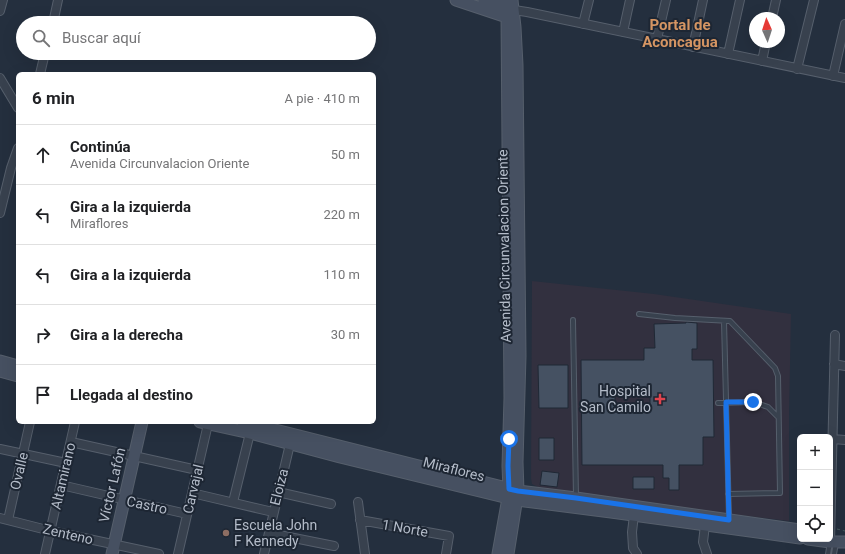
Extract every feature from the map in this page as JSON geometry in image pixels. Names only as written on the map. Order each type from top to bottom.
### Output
[{"type":"main road","points":[[456,0],[508,7]]},
{"type":"main road","points":[[484,0],[508,7]]},
{"type":"main road","name":"Avenida Circunvalacion Oriente","points":[[508,7],[516,27],[520,296],[517,462],[513,494]]},
{"type":"main road","points":[[0,361],[16,365]]},
{"type":"main road","points":[[0,371],[16,375]]},
{"type":"main road","name":"Víctor Lafón","points":[[113,549],[142,424]]},
{"type":"main road","name":"Miraflores","points":[[209,424],[290,444],[513,494],[728,524],[797,537]]},
{"type":"main road","name":"Miraflores","points":[[250,424],[513,494]]},
{"type":"main road","points":[[498,554],[513,494]]},
{"type":"main road","points":[[508,554],[513,494]]},
{"type":"main road","name":"Miraflores","points":[[575,502],[634,515],[705,525],[728,524],[797,530]]},
{"type":"street","points":[[0,11],[3,0]]},
{"type":"street","points":[[55,16],[58,0]]},
{"type":"street","points":[[583,24],[589,0]]},
{"type":"street","points":[[623,32],[630,0]]},
{"type":"street","points":[[657,39],[666,0]]},
{"type":"street","points":[[693,47],[704,0]]},
{"type":"street","points":[[728,54],[740,0]]},
{"type":"street","points":[[773,12],[776,0]]},
{"type":"street","points":[[797,69],[814,0]]},
{"type":"street","points":[[508,7],[845,78]]},
{"type":"street","points":[[833,76],[845,24]]},
{"type":"street","points":[[762,61],[765,48]]},
{"type":"street","points":[[40,72],[43,60]]},
{"type":"street","points":[[0,78],[16,105]]},
{"type":"street","points":[[11,97],[16,93]]},
{"type":"street","points":[[0,213],[2,196],[14,169],[16,158]]},
{"type":"street","points":[[835,335],[833,439],[836,538]]},
{"type":"street","points":[[834,364],[845,366]]},
{"type":"street","name":"Ovalle","points":[[2,521],[23,454],[30,424]]},
{"type":"street","name":"Altamirano","points":[[45,554],[75,424]]},
{"type":"street","name":"Carvajal","points":[[178,554],[197,470],[204,424]]},
{"type":"street","points":[[233,502],[250,433]]},
{"type":"street","points":[[833,439],[845,440]]},
{"type":"street","points":[[71,442],[197,470]]},
{"type":"street","name":"Eloiza","points":[[264,554],[290,444]]},
{"type":"street","points":[[0,449],[66,463]]},
{"type":"street","name":"Castro","points":[[61,485],[187,514]]},
{"type":"street","points":[[278,492],[331,504]]},
{"type":"street","points":[[192,493],[273,512]]},
{"type":"street","points":[[358,502],[366,554]]},
{"type":"street","points":[[634,515],[632,532],[633,548],[637,554]]},
{"type":"street","name":"1 Norte","points":[[360,520],[449,536],[446,554]]},
{"type":"street","name":"Zenteno","points":[[2,521],[51,530],[113,549],[158,554]]},
{"type":"street","points":[[705,525],[703,542],[707,554]]},
{"type":"street","points":[[268,533],[334,546]]},
{"type":"lane","points":[[639,314],[675,318],[730,321],[775,368],[778,376],[780,493],[728,494]]},
{"type":"lane","points":[[573,320],[575,502]]},
{"type":"lane","points":[[724,320],[728,524]]},
{"type":"lane","points":[[718,403],[753,402],[768,407],[779,418]]},
{"type":"lane","points":[[828,554],[836,538]]},
{"type":"lane","points":[[834,554],[836,538]]},
{"type":"shaded area","name":"Hospital San Camilo","points":[[532,281],[654,294],[791,314],[789,521],[680,508],[538,487],[532,484]]},
{"type":"building","points":[[697,323],[697,349],[692,349],[692,360],[713,360],[714,437],[703,437],[703,465],[679,465],[679,490],[669,490],[669,478],[663,478],[663,465],[582,465],[581,360],[644,360],[644,348],[655,348],[654,324]],"holes":[[[615,395],[650,395],[650,407],[615,407]]]},
{"type":"building","points":[[538,365],[568,365],[568,408],[539,408]]},
{"type":"building","points":[[539,438],[554,438],[554,460],[539,460]]},
{"type":"building","points":[[542,471],[559,473],[557,487],[540,485]]},
{"type":"building","points":[[633,477],[654,477],[654,489],[633,489]]},
{"type":"place","name":"Hospital San Camilo","points":[[660,399]]},
{"type":"place","name":"Escuela John F Kennedy","points":[[226,533]]},
{"type":"district","name":"Portal de Aconcagua","points":[[680,34]]},
{"type":"route","points":[[509,439],[509,489],[729,520],[726,402],[753,402]]}]
